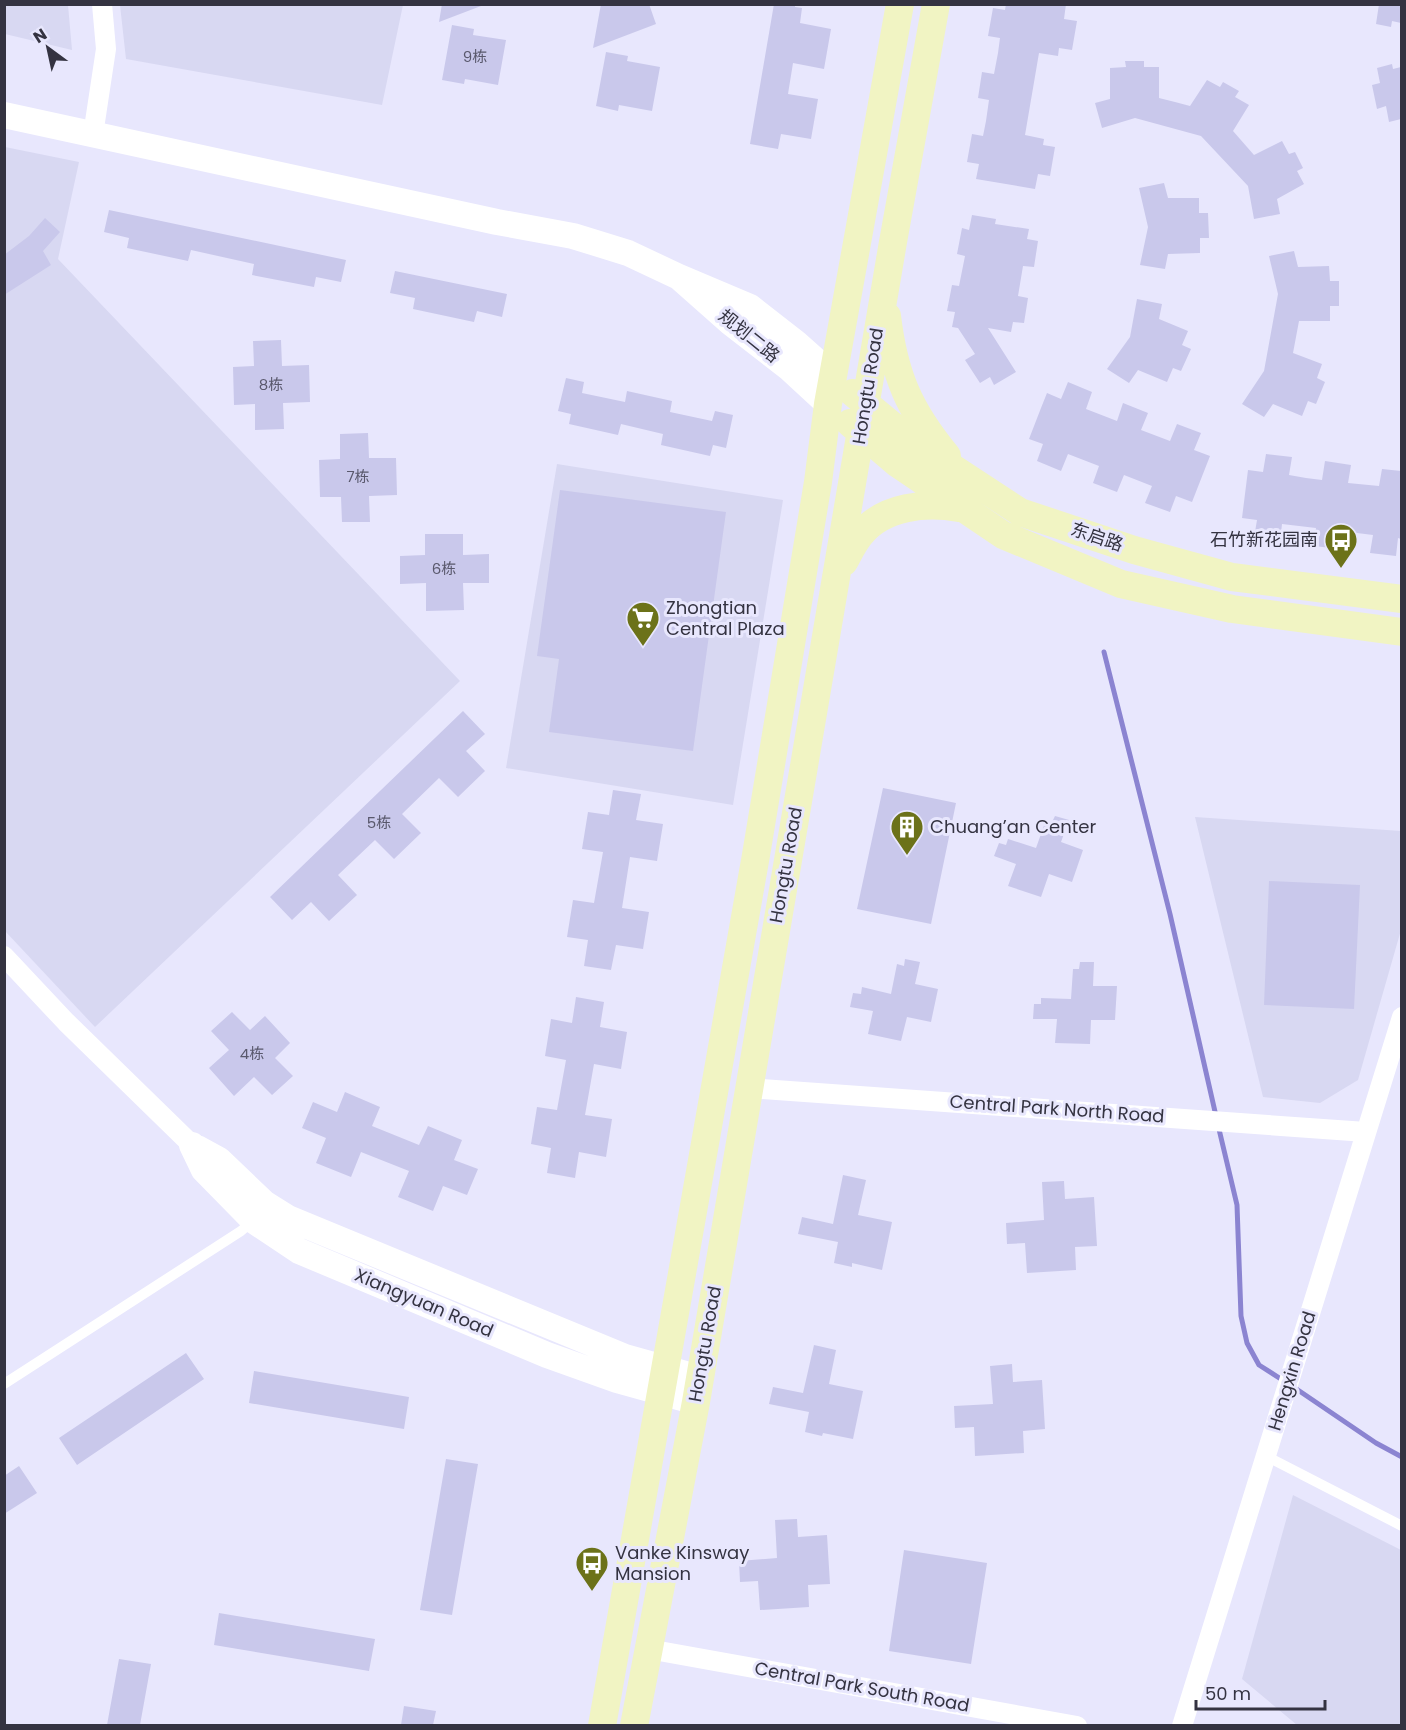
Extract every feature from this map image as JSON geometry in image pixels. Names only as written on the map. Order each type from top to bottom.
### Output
[{"type":"main road","name":"Hongtu Road","points":[[602,1725],[756,855],[818,482],[828,404],[900,4]]},
{"type":"main road","name":"Hongtu Road","points":[[634,1725],[698,1390],[860,432],[936,4]]},
{"type":"main road","points":[[884,294],[889,337],[900,382],[924,428],[961,473]]},
{"type":"main road","name":"东启路","points":[[833,376],[909,440],[1020,512],[1134,550],[1232,577],[1401,599]]},
{"type":"main road","name":"规划二路","points":[[828,404],[898,464],[964,509]]},
{"type":"main road","points":[[838,572],[861,533],[885,515],[916,505],[940,504],[964,509]]},
{"type":"main road","name":"东启路","points":[[964,509],[1003,535],[1121,584],[1232,609],[1401,632]]},
{"type":"street","points":[[93,135],[106,49],[102,4]]},
{"type":"street","points":[[4,115],[573,236],[628,253],[679,277]]},
{"type":"street","name":"规划二路","points":[[679,277],[750,308],[796,343],[833,376]]},
{"type":"street","name":"规划二路","points":[[679,277],[731,323],[789,368],[828,404]]},
{"type":"street","name":"Xiangyuan Road","points":[[4,957],[66,1022],[192,1145],[204,1170],[259,1212],[288,1218],[625,1357],[663,1380],[698,1390]]},
{"type":"street","name":"Hengxin Road","points":[[1182,1725],[1401,1017]]},
{"type":"street","name":"Central Park North Road","points":[[748,1088],[1366,1132]]},
{"type":"street","name":"Central Park South Road","points":[[648,1649],[1077,1725]]},
{"type":"lane","points":[[4,1384],[241,1231],[259,1212]]},
{"type":"lane","points":[[1266,1456],[1401,1526]]},
{"type":"shaded area","points":[[5,4],[68,5],[72,50],[5,34]]},
{"type":"shaded area","points":[[120,4],[403,5],[382,105],[126,59]]},
{"type":"shaded area","points":[[5,147],[79,162],[58,259],[460,681],[95,1027],[5,931]]},
{"type":"shaded area","name":"Zhongtian Central Plaza","points":[[557,464],[783,500],[733,805],[506,768]]},
{"type":"shaded area","points":[[1195,817],[1401,831],[1401,930],[1358,1080],[1320,1103],[1263,1097]]},
{"type":"shaded area","points":[[1293,1495],[1401,1550],[1401,1725],[1297,1725],[1242,1679]]},
{"type":"building","points":[[442,4],[481,4],[481,6],[439,22]]},
{"type":"building","points":[[601,4],[649,4],[656,24],[593,48]]},
{"type":"building","points":[[774,4],[795,4],[795,7],[802,8],[800,23],[831,29],[824,69],[793,63],[788,94],[818,99],[811,139],[781,134],[778,149],[750,144]]},
{"type":"building","points":[[1006,4],[1066,4],[1064,19],[1077,21],[1072,50],[1059,48],[1058,56],[1039,53],[1025,135],[1044,139],[1043,145],[1055,147],[1050,176],[1038,174],[1035,189],[976,179],[979,164],[967,162],[972,134],[983,136],[986,121],[989,100],[978,98],[982,72],[994,74],[998,53],[1000,38],[988,36],[993,8],[1005,10]]},
{"type":"building","points":[[1379,4],[1401,4],[1401,23],[1392,21],[1391,27],[1376,24]]},
{"type":"building","points":[[452,25],[474,29],[473,35],[506,40],[498,85],[465,79],[464,84],[442,80]]},
{"type":"building","points":[[606,52],[628,56],[627,61],[660,67],[652,111],[619,105],[618,111],[596,106]]},
{"type":"building","points":[[1125,61],[1144,61],[1144,67],[1159,67],[1159,98],[1190,106],[1207,80],[1220,87],[1223,82],[1239,91],[1235,97],[1249,105],[1233,131],[1254,155],[1282,141],[1289,154],[1295,152],[1303,168],[1297,171],[1304,184],[1277,199],[1280,214],[1254,219],[1248,186],[1201,136],[1135,118],[1102,128],[1095,103],[1110,99],[1110,68],[1126,67]]},
{"type":"building","points":[[1392,64],[1393,69],[1401,67],[1401,119],[1389,122],[1386,106],[1377,109],[1372,85],[1380,83],[1377,68]]},
{"type":"building","points":[[1164,183],[1168,198],[1199,198],[1199,213],[1208,213],[1209,238],[1200,238],[1200,253],[1168,254],[1165,269],[1140,265],[1148,227],[1139,188]]},
{"type":"building","points":[[109,210],[346,260],[341,282],[316,277],[314,287],[252,275],[254,264],[191,250],[188,261],[127,248],[129,238],[104,232]]},
{"type":"building","points":[[972,215],[996,219],[995,224],[1029,229],[1027,239],[1038,241],[1034,267],[1023,266],[1018,296],[1028,298],[1024,323],[1013,322],[1011,332],[988,328],[1016,372],[994,385],[990,377],[980,383],[965,360],[975,354],[958,328],[952,327],[955,312],[947,311],[952,285],[959,286],[965,256],[957,254],[962,228],[969,230]]},
{"type":"building","points":[[45,218],[60,232],[43,251],[51,265],[4,295],[4,255],[29,236]]},
{"type":"building","points":[[1294,251],[1298,267],[1329,266],[1330,281],[1339,281],[1339,306],[1330,306],[1330,321],[1299,321],[1293,353],[1322,364],[1317,378],[1325,382],[1316,404],[1308,401],[1302,416],[1273,404],[1264,417],[1242,404],[1264,371],[1278,294],[1269,256]]},
{"type":"building","points":[[395,271],[507,294],[502,317],[477,311],[474,322],[413,309],[415,298],[390,293]]},
{"type":"building","points":[[1137,299],[1162,304],[1159,319],[1188,331],[1182,345],[1191,349],[1181,371],[1173,368],[1167,382],[1138,370],[1129,383],[1107,369],[1130,337]]},
{"type":"building","points":[[281,340],[282,366],[309,365],[310,402],[283,403],[284,429],[255,430],[255,404],[234,405],[233,367],[254,366],[253,341]]},
{"type":"building","points":[[566,378],[584,382],[582,393],[625,402],[627,391],[672,401],[670,412],[712,421],[715,411],[733,415],[726,448],[713,445],[710,456],[661,445],[663,434],[621,424],[618,435],[569,424],[571,414],[558,411]]},
{"type":"building","points":[[1068,382],[1092,392],[1086,409],[1117,421],[1123,403],[1148,413],[1141,430],[1170,441],[1177,424],[1201,433],[1194,450],[1210,456],[1192,502],[1176,496],[1170,512],[1145,503],[1152,486],[1124,475],[1117,492],[1093,483],[1099,466],[1068,454],[1061,471],[1037,461],[1043,444],[1029,439],[1041,408],[1047,393],[1061,399]]},
{"type":"building","points":[[368,433],[369,458],[396,458],[397,495],[369,496],[370,522],[342,522],[341,497],[320,497],[319,460],[340,459],[340,434]]},
{"type":"building","points":[[1266,454],[1292,457],[1289,475],[1306,478],[1322,480],[1325,461],[1351,465],[1348,483],[1379,486],[1382,469],[1401,471],[1401,539],[1398,538],[1396,556],[1370,553],[1373,535],[1342,531],[1340,549],[1314,546],[1316,528],[1282,524],[1280,542],[1254,538],[1257,520],[1242,518],[1248,470],[1263,472]]},
{"type":"building","points":[[560,490],[726,512],[693,751],[549,732],[559,659],[537,656]]},
{"type":"building","points":[[425,534],[463,534],[463,555],[489,554],[489,583],[463,583],[464,610],[426,611],[426,583],[400,584],[400,556],[425,555]]},
{"type":"building","points":[[463,711],[485,734],[466,751],[485,771],[458,797],[439,778],[402,814],[421,833],[394,859],[375,840],[338,875],[357,895],[329,921],[311,902],[292,920],[270,897]]},
{"type":"building","name":"Chuang’an Center","points":[[883,788],[956,803],[931,924],[857,909]]},
{"type":"building","points":[[613,790],[641,794],[636,820],[663,824],[657,861],[630,857],[622,908],[649,912],[643,949],[616,945],[611,970],[584,966],[588,940],[567,937],[573,900],[594,903],[603,852],[582,849],[588,812],[609,815]]},
{"type":"building","points":[[1055,816],[1069,820],[1061,842],[1083,850],[1072,882],[1049,874],[1041,897],[1008,886],[1016,864],[994,856],[999,843],[1006,845],[1008,839],[1036,848],[1046,820],[1052,822]]},
{"type":"building","points":[[1269,881],[1360,885],[1354,1009],[1264,1005]]},
{"type":"building","points":[[905,959],[920,962],[915,984],[938,989],[931,1022],[907,1017],[901,1041],[868,1034],[873,1011],[850,1007],[853,993],[861,994],[862,987],[891,994],[897,964],[904,966]]},
{"type":"building","points":[[1080,962],[1094,962],[1093,986],[1117,986],[1115,1020],[1091,1020],[1090,1044],[1055,1043],[1057,1019],[1033,1019],[1034,1004],[1041,1004],[1041,998],[1071,999],[1073,969],[1079,969]]},
{"type":"building","points":[[576,997],[604,1002],[600,1027],[627,1032],[621,1069],[594,1064],[585,1115],[612,1119],[606,1157],[579,1152],[575,1178],[547,1173],[551,1148],[531,1144],[537,1107],[557,1110],[566,1060],[545,1056],[551,1019],[572,1023]]},
{"type":"building","points":[[232,1012],[250,1030],[265,1016],[290,1043],[275,1058],[293,1076],[272,1095],[254,1077],[234,1096],[209,1068],[229,1050],[211,1031]]},
{"type":"building","points":[[345,1092],[380,1107],[372,1126],[419,1145],[428,1126],[462,1140],[454,1160],[478,1169],[467,1195],[443,1186],[433,1211],[398,1197],[409,1171],[361,1152],[351,1177],[316,1163],[326,1138],[302,1128],[313,1102],[337,1112]]},
{"type":"building","points":[[843,1175],[866,1180],[858,1215],[892,1222],[882,1270],[852,1263],[852,1267],[834,1263],[838,1242],[798,1234],[802,1217],[833,1224]]},
{"type":"building","points":[[1064,1181],[1065,1199],[1094,1197],[1097,1246],[1075,1247],[1076,1270],[1027,1273],[1025,1243],[1007,1244],[1006,1223],[1044,1220],[1042,1182]]},
{"type":"building","points":[[814,1345],[836,1350],[829,1384],[863,1391],[853,1439],[805,1432],[809,1412],[769,1404],[773,1387],[803,1393]]},
{"type":"building","points":[[186,1353],[204,1379],[77,1465],[59,1438]]},
{"type":"building","points":[[1012,1364],[1013,1382],[1042,1380],[1045,1429],[1023,1431],[1024,1453],[975,1456],[974,1427],[955,1428],[954,1406],[993,1404],[990,1366]]},
{"type":"building","points":[[254,1371],[409,1397],[404,1429],[249,1403]]},
{"type":"building","points":[[446,1459],[478,1464],[452,1615],[420,1610]]},
{"type":"building","points":[[19,1466],[37,1493],[4,1514],[4,1476]]},
{"type":"building","points":[[797,1519],[798,1537],[827,1535],[830,1584],[808,1585],[809,1607],[760,1610],[758,1581],[740,1582],[739,1561],[777,1558],[775,1520]]},
{"type":"building","points":[[904,1550],[987,1563],[971,1664],[889,1651]]},
{"type":"building","points":[[219,1613],[375,1639],[369,1671],[214,1645]]},
{"type":"building","points":[[119,1659],[151,1664],[140,1725],[107,1725]]},
{"type":"building","points":[[404,1706],[436,1711],[433,1725],[401,1725]]},
{"type":"waterway","points":[[1104,652],[1170,914],[1216,1116]]},
{"type":"waterway","points":[[1218,1125],[1237,1205],[1241,1316],[1247,1343],[1259,1365],[1284,1381]]},
{"type":"waterway","points":[[1292,1386],[1376,1443],[1402,1457]]},
{"type":"place","name":"石竹新花园南","points":[[1341,569]]},
{"type":"place","name":"Zhongtian Central Plaza","points":[[643,647]]},
{"type":"place","name":"Chuang’an Center","points":[[907,856]]},
{"type":"place","name":"Vanke Kinsway Mansion","points":[[592,1592]]}]
